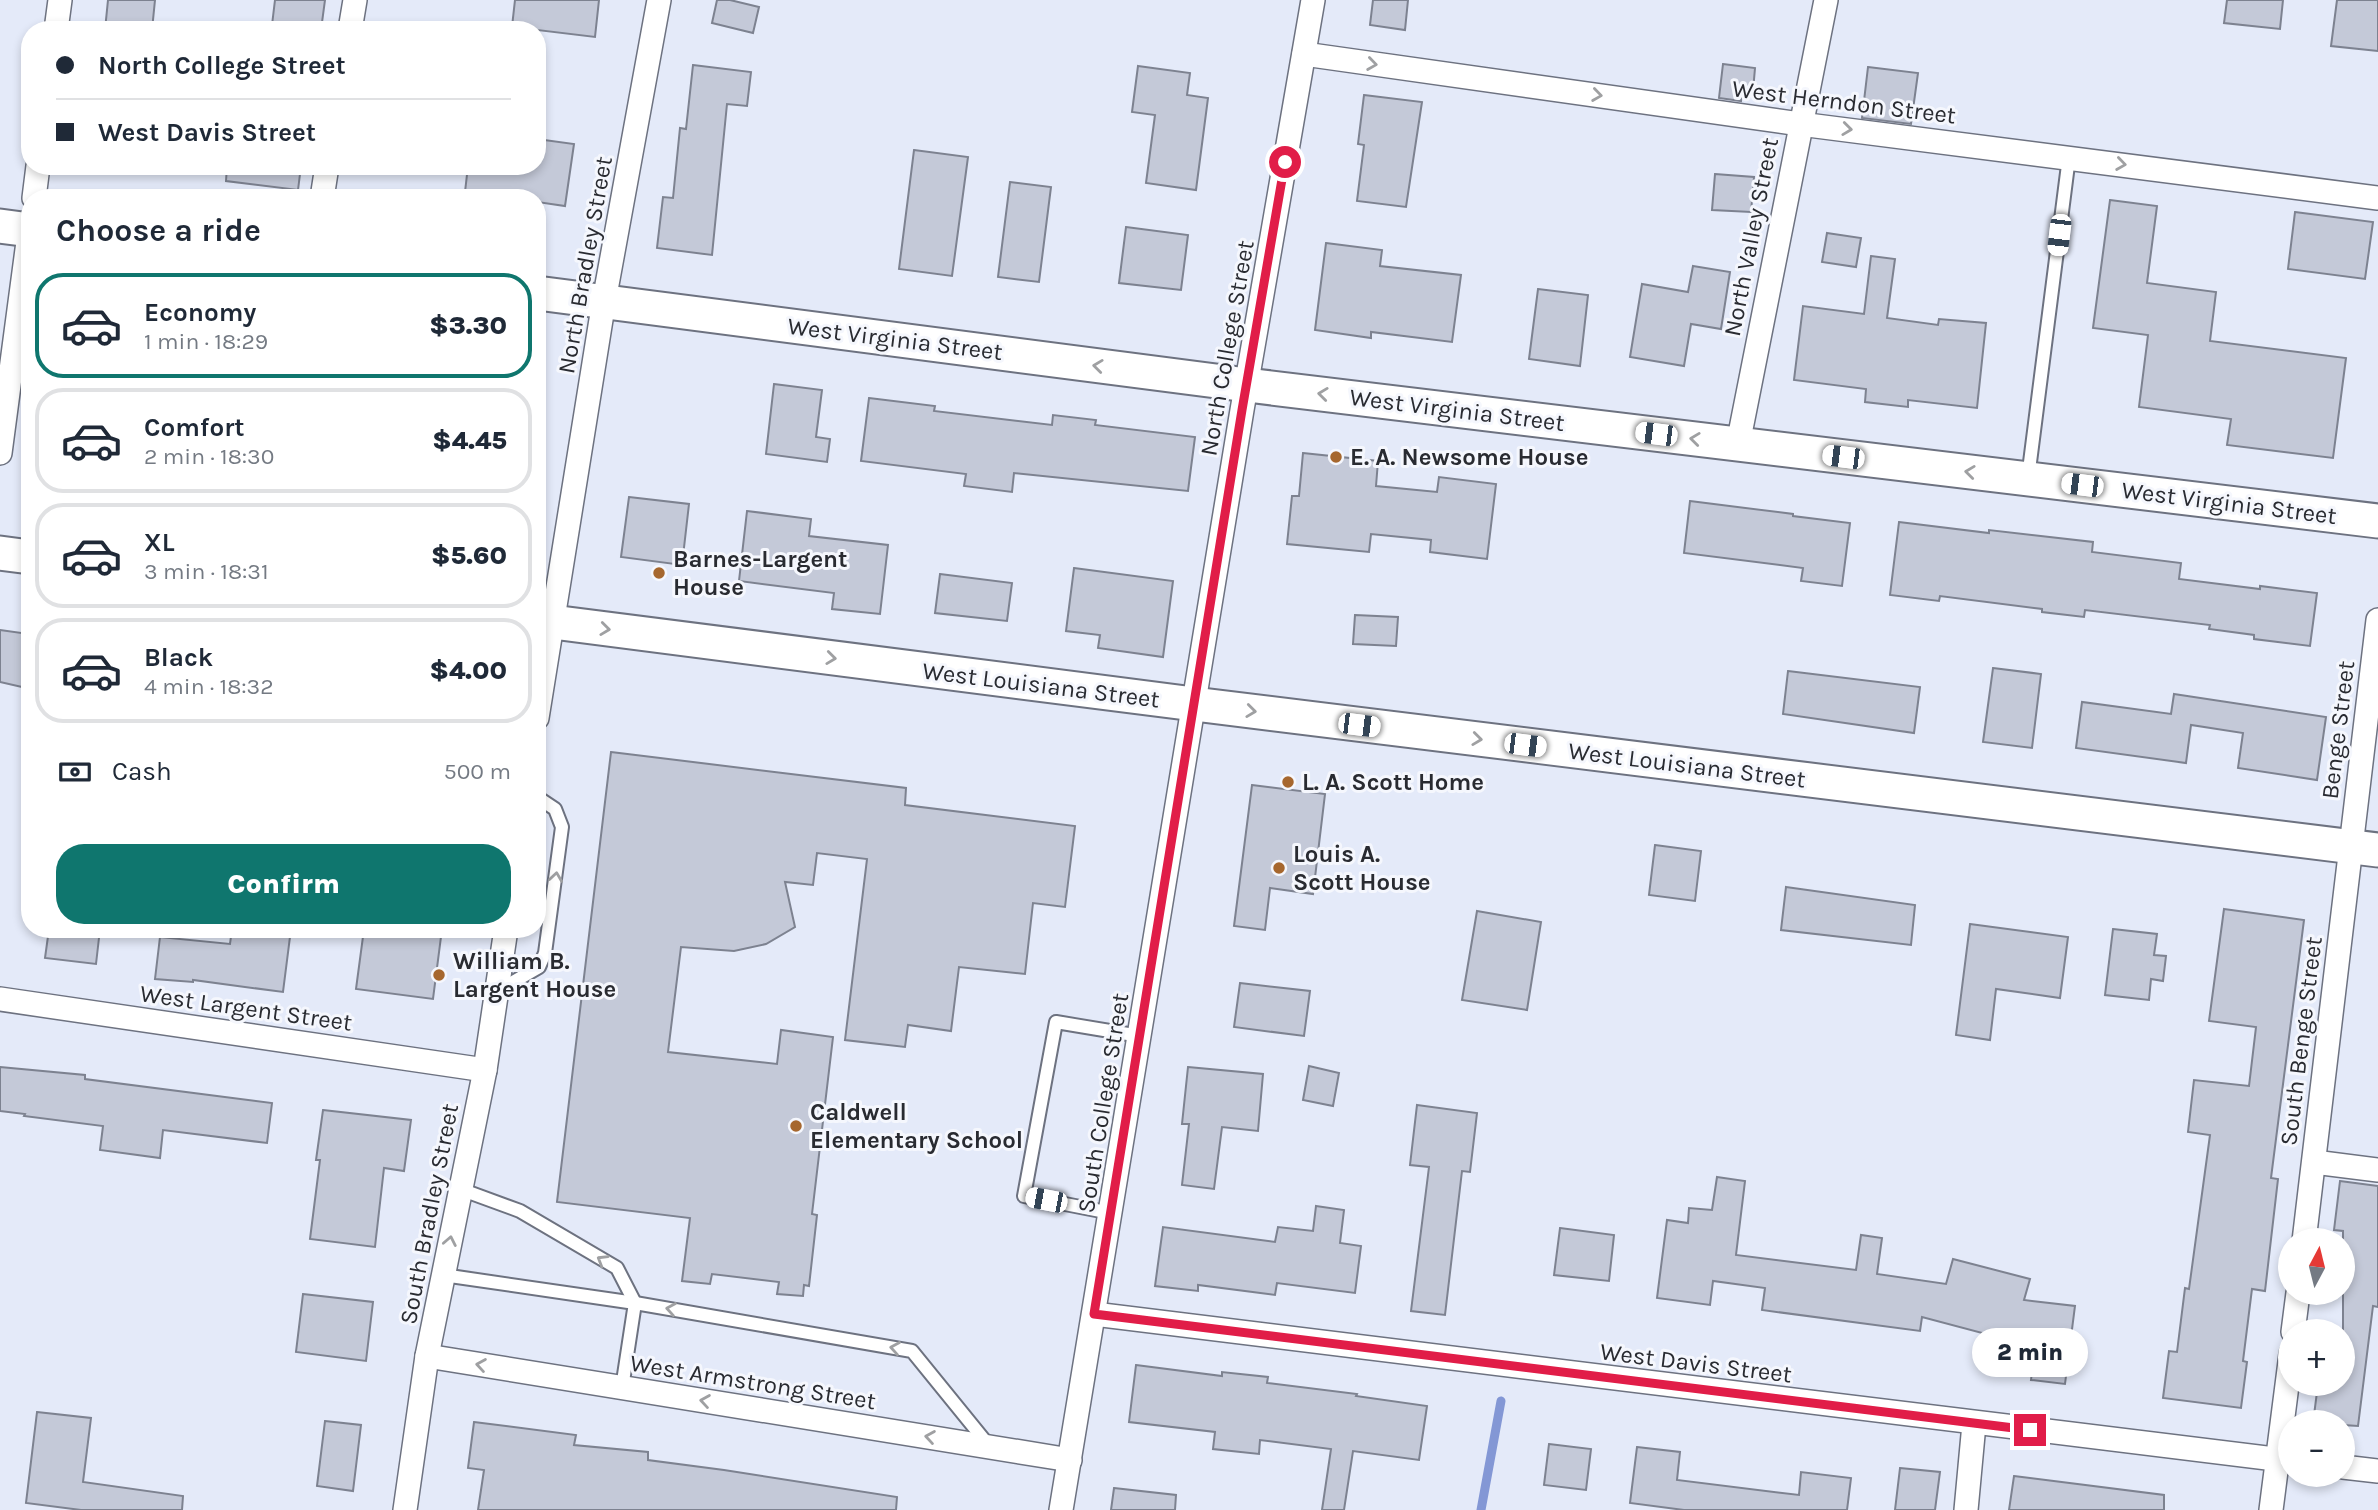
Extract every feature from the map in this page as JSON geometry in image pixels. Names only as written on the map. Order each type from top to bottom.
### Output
[{"type":"main road","points":[[0,226],[21,228]]},
{"type":"main road","name":"West Virginia Street","points":[[546,294],[1247,385],[2378,521]]},
{"type":"main road","points":[[0,553],[21,556]]},
{"type":"main road","name":"West Louisiana Street","points":[[546,621],[2364,848]]},
{"type":"street","points":[[57,21],[60,0]]},
{"type":"street","points":[[352,21],[355,0]]},
{"type":"street","name":"North Bradley Street","points":[[546,610],[659,0]]},
{"type":"street","name":"North College Street","points":[[1194,704],[1313,0]]},
{"type":"street","name":"North Valley Street","points":[[1738,444],[1826,0]]},
{"type":"street","name":"West Herndon Street","points":[[1304,54],[1800,124],[2378,198]]},
{"type":"street","points":[[0,453],[21,296]]},
{"type":"street","name":"Benge Street","points":[[2364,848],[2378,620]]},
{"type":"street","name":"South College Street","points":[[1061,1510],[1194,704]]},
{"type":"street","name":"South Benge Street","points":[[2306,1228],[2364,848]]},
{"type":"street","name":"South Bradley Street","points":[[405,1510],[427,1356],[485,1070],[505,938]]},
{"type":"street","name":"West Largent Street","points":[[0,999],[485,1070]]},
{"type":"street","points":[[2314,1162],[2378,1170]]},
{"type":"street","name":"West Davis Street","points":[[1094,1314],[2278,1460]]},
{"type":"street","name":"West Armstrong Street","points":[[427,1356],[1070,1460]]},
{"type":"street","points":[[1966,1510],[1974,1424]]},
{"type":"street","points":[[2355,1468],[2378,1471]]},
{"type":"street","points":[[2272,1510],[2278,1486]]},
{"type":"lane","points":[[2028,479],[2069,157]]},
{"type":"lane","points":[[496,992],[539,967],[545,953],[562,827],[555,809],[546,803]]},
{"type":"lane","points":[[1111,1213],[1024,1196],[1056,1022],[1140,1036]]},
{"type":"lane","points":[[460,1189],[520,1211],[617,1268],[635,1303],[622,1388]]},
{"type":"lane","points":[[443,1275],[635,1303],[912,1350],[990,1447]]},
{"type":"building","points":[[108,0],[155,0],[153,21],[106,21]]},
{"type":"building","points":[[275,0],[325,0],[322,21],[272,21]]},
{"type":"building","points":[[515,0],[599,0],[595,37],[546,31],[546,21],[513,21]]},
{"type":"building","points":[[717,0],[730,0],[759,7],[753,33],[712,23]]},
{"type":"building","points":[[1373,0],[1408,0],[1405,30],[1370,25]]},
{"type":"building","points":[[2227,0],[2283,0],[2280,29],[2224,23]]},
{"type":"building","points":[[2337,0],[2378,0],[2378,51],[2331,46]]},
{"type":"building","points":[[1723,64],[1755,68],[1753,91],[1742,90],[1741,101],[1719,98]]},
{"type":"building","points":[[693,65],[751,72],[747,106],[727,104],[712,255],[657,248],[663,197],[673,198],[680,128],[686,129]]},
{"type":"building","points":[[1138,66],[1190,73],[1187,95],[1208,98],[1196,190],[1146,183],[1155,115],[1132,112]]},
{"type":"building","points":[[1868,67],[1918,73],[1911,124],[1862,118]]},
{"type":"building","points":[[1364,95],[1422,102],[1406,207],[1357,201],[1364,145],[1358,144]]},
{"type":"building","points":[[546,140],[574,144],[565,206],[546,203],[546,189],[465,189],[467,175],[546,175]]},
{"type":"building","points":[[914,150],[968,157],[952,276],[899,269]]},
{"type":"building","points":[[1715,174],[1754,177],[1751,212],[1712,210]]},
{"type":"building","points":[[226,175],[300,175],[298,189],[226,181]]},
{"type":"building","points":[[1010,182],[1051,187],[1039,282],[998,277]]},
{"type":"building","points":[[2110,200],[2157,206],[2147,283],[2216,292],[2210,341],[2346,358],[2333,458],[2227,445],[2231,419],[2139,407],[2148,335],[2093,328]]},
{"type":"building","points":[[2295,212],[2373,222],[2365,279],[2288,269]]},
{"type":"building","points":[[1126,227],[1188,235],[1181,290],[1119,283]]},
{"type":"building","points":[[1827,233],[1861,238],[1856,267],[1822,262]]},
{"type":"building","points":[[1326,243],[1382,250],[1380,266],[1461,275],[1452,342],[1371,332],[1371,338],[1315,330]]},
{"type":"building","points":[[1871,256],[1895,259],[1887,318],[1938,325],[1939,319],[1986,323],[1977,408],[1908,400],[1908,407],[1865,402],[1866,389],[1794,380],[1803,306],[1864,314]]},
{"type":"building","points":[[1693,266],[1730,272],[1721,329],[1691,324],[1684,366],[1630,357],[1642,284],[1688,292]]},
{"type":"building","points":[[1538,289],[1588,295],[1580,366],[1529,359]]},
{"type":"building","points":[[774,384],[822,390],[816,437],[830,439],[827,462],[766,454]]},
{"type":"building","points":[[869,398],[935,406],[934,411],[1052,425],[1053,415],[1096,420],[1095,425],[1195,437],[1188,491],[1014,473],[1012,492],[964,486],[966,474],[861,461]]},
{"type":"building","points":[[1303,453],[1378,461],[1376,486],[1437,492],[1439,477],[1496,484],[1487,559],[1430,552],[1431,540],[1371,534],[1369,552],[1287,544],[1292,496],[1299,496]]},
{"type":"building","points":[[629,497],[689,504],[682,565],[621,557]]},
{"type":"building","points":[[1690,501],[1850,523],[1842,586],[1801,581],[1803,568],[1684,553]]},
{"type":"building","points":[[747,511],[811,519],[809,536],[888,545],[880,614],[832,609],[834,593],[739,581]]},
{"type":"building","points":[[1899,522],[2093,542],[2092,552],[2181,563],[2179,579],[2317,593],[2310,646],[2254,639],[2254,635],[2209,629],[2210,625],[2085,610],[2084,617],[1940,596],[1939,601],[1890,595]]},
{"type":"building","points":[[1074,568],[1173,581],[1163,657],[1098,648],[1100,635],[1066,631]]},
{"type":"building","points":[[940,574],[1012,583],[1007,621],[935,613]]},
{"type":"building","points":[[1355,615],[1398,617],[1396,646],[1353,644]]},
{"type":"building","points":[[0,630],[21,633],[21,687],[0,682]]},
{"type":"building","points":[[1993,668],[2041,674],[2032,748],[1983,742]]},
{"type":"building","points":[[1788,671],[1920,687],[1914,733],[1783,714]]},
{"type":"building","points":[[2174,694],[2326,717],[2317,780],[2238,768],[2243,733],[2191,725],[2186,763],[2076,748],[2082,702],[2171,714]]},
{"type":"building","points":[[611,752],[906,788],[905,805],[1075,826],[1065,907],[1033,903],[1025,974],[959,967],[951,1031],[908,1025],[905,1047],[845,1040],[867,859],[817,853],[813,885],[785,882],[795,927],[766,944],[734,951],[681,947],[668,1052],[777,1064],[781,1030],[833,1037],[812,1214],[817,1215],[809,1286],[804,1285],[803,1296],[777,1294],[779,1282],[712,1274],[710,1284],[682,1281],[690,1218],[557,1202]]},
{"type":"building","name":"Louis A. Scott House","points":[[1252,785],[1325,794],[1313,894],[1270,888],[1265,930],[1234,926]]},
{"type":"building","points":[[1655,845],[1701,851],[1695,901],[1649,895]]},
{"type":"building","points":[[1786,887],[1915,905],[1911,945],[1781,930]]},
{"type":"building","points":[[2224,909],[2304,920],[2271,1178],[2278,1179],[2265,1291],[2252,1289],[2243,1361],[2247,1362],[2241,1408],[2163,1398],[2169,1351],[2177,1352],[2185,1288],[2189,1289],[2210,1135],[2188,1132],[2194,1080],[2249,1086],[2256,1027],[2209,1021]]},
{"type":"building","points":[[1477,911],[1541,922],[1527,1010],[1462,1000]]},
{"type":"building","points":[[1970,924],[2068,937],[2060,998],[1996,989],[1990,1040],[1956,1035]]},
{"type":"building","points":[[2113,929],[2157,934],[2154,955],[2166,956],[2163,981],[2151,979],[2149,1000],[2105,995]]},
{"type":"building","points":[[48,938],[99,938],[96,964],[45,958]]},
{"type":"building","points":[[160,938],[230,944],[231,938],[290,938],[283,992],[193,980],[155,979]]},
{"type":"building","points":[[363,938],[441,938],[433,999],[356,989]]},
{"type":"building","points":[[1240,983],[1310,991],[1304,1036],[1234,1027]]},
{"type":"building","points":[[1309,1066],[1339,1073],[1333,1106],[1303,1100]]},
{"type":"building","points":[[0,1067],[85,1075],[85,1079],[272,1103],[267,1143],[163,1130],[160,1158],[100,1150],[103,1126],[0,1111]]},
{"type":"building","points":[[1188,1067],[1263,1074],[1258,1131],[1222,1127],[1214,1189],[1182,1185],[1189,1124],[1182,1124]]},
{"type":"building","points":[[1417,1105],[1477,1113],[1470,1172],[1462,1171],[1445,1315],[1411,1311],[1429,1167],[1410,1165]]},
{"type":"building","points":[[323,1110],[411,1120],[404,1171],[384,1168],[375,1247],[310,1239]]},
{"type":"building","points":[[1717,1177],[1745,1181],[1736,1255],[1856,1270],[1861,1235],[1882,1238],[1877,1274],[1946,1284],[1953,1259],[2030,1279],[2024,1300],[2075,1306],[2065,1384],[2031,1380],[2035,1347],[1922,1317],[1920,1331],[1762,1310],[1765,1288],[1713,1281],[1710,1305],[1657,1298],[1667,1220],[1688,1223],[1689,1208],[1712,1210]]},
{"type":"building","points":[[2340,1181],[2378,1186],[2378,1307],[2373,1306],[2358,1426],[2355,1426],[2355,1410],[2315,1410],[2316,1396],[2355,1396],[2355,1319],[2343,1319],[2343,1306],[2356,1306],[2356,1228],[2334,1228]]},
{"type":"building","points":[[1316,1206],[1344,1210],[1340,1243],[1361,1246],[1355,1293],[1277,1283],[1275,1295],[1198,1285],[1198,1291],[1155,1286],[1163,1227],[1275,1242],[1278,1227],[1313,1231]]},
{"type":"building","points":[[1560,1228],[1614,1235],[1609,1281],[1554,1275]]},
{"type":"building","points":[[303,1294],[373,1302],[366,1361],[296,1352]]},
{"type":"building","points":[[1136,1365],[1222,1376],[1222,1372],[1268,1377],[1267,1383],[1427,1406],[1419,1460],[1353,1451],[1344,1510],[1322,1510],[1331,1449],[1260,1440],[1259,1454],[1213,1449],[1215,1432],[1129,1422]]},
{"type":"building","points":[[37,1412],[91,1418],[83,1482],[183,1496],[182,1510],[81,1510],[26,1503]]},
{"type":"building","points":[[325,1421],[361,1425],[353,1491],[317,1486]]},
{"type":"building","points":[[474,1422],[576,1435],[574,1445],[648,1452],[648,1460],[897,1497],[896,1510],[478,1510],[484,1470],[468,1468]]},
{"type":"building","points":[[1549,1444],[1591,1449],[1586,1490],[1544,1485]]},
{"type":"building","points":[[1637,1447],[1680,1452],[1677,1480],[1799,1495],[1801,1472],[1851,1478],[1847,1510],[1684,1510],[1630,1503]]},
{"type":"building","points":[[1900,1468],[1940,1472],[1935,1510],[1895,1510]]},
{"type":"building","points":[[2014,1476],[2164,1495],[2164,1510],[2009,1510]]},
{"type":"building","points":[[1114,1488],[1176,1495],[1175,1510],[1111,1510]]},
{"type":"waterway","points":[[1481,1510],[1501,1401]]},
{"type":"place","name":"E. A. Newsome House","points":[[1336,457]]},
{"type":"place","name":"Barnes-Largent House","points":[[659,573]]},
{"type":"place","name":"L. A. Scott Home","points":[[1288,782]]},
{"type":"place","name":"Louis A. Scott House","points":[[1279,868]]},
{"type":"place","name":"William B. Largent House","points":[[439,975]]},
{"type":"place","name":"Caldwell Elementary School","points":[[796,1126]]},
{"type":"route","points":[[1285,162],[1094,1314],[2030,1430]]}]
